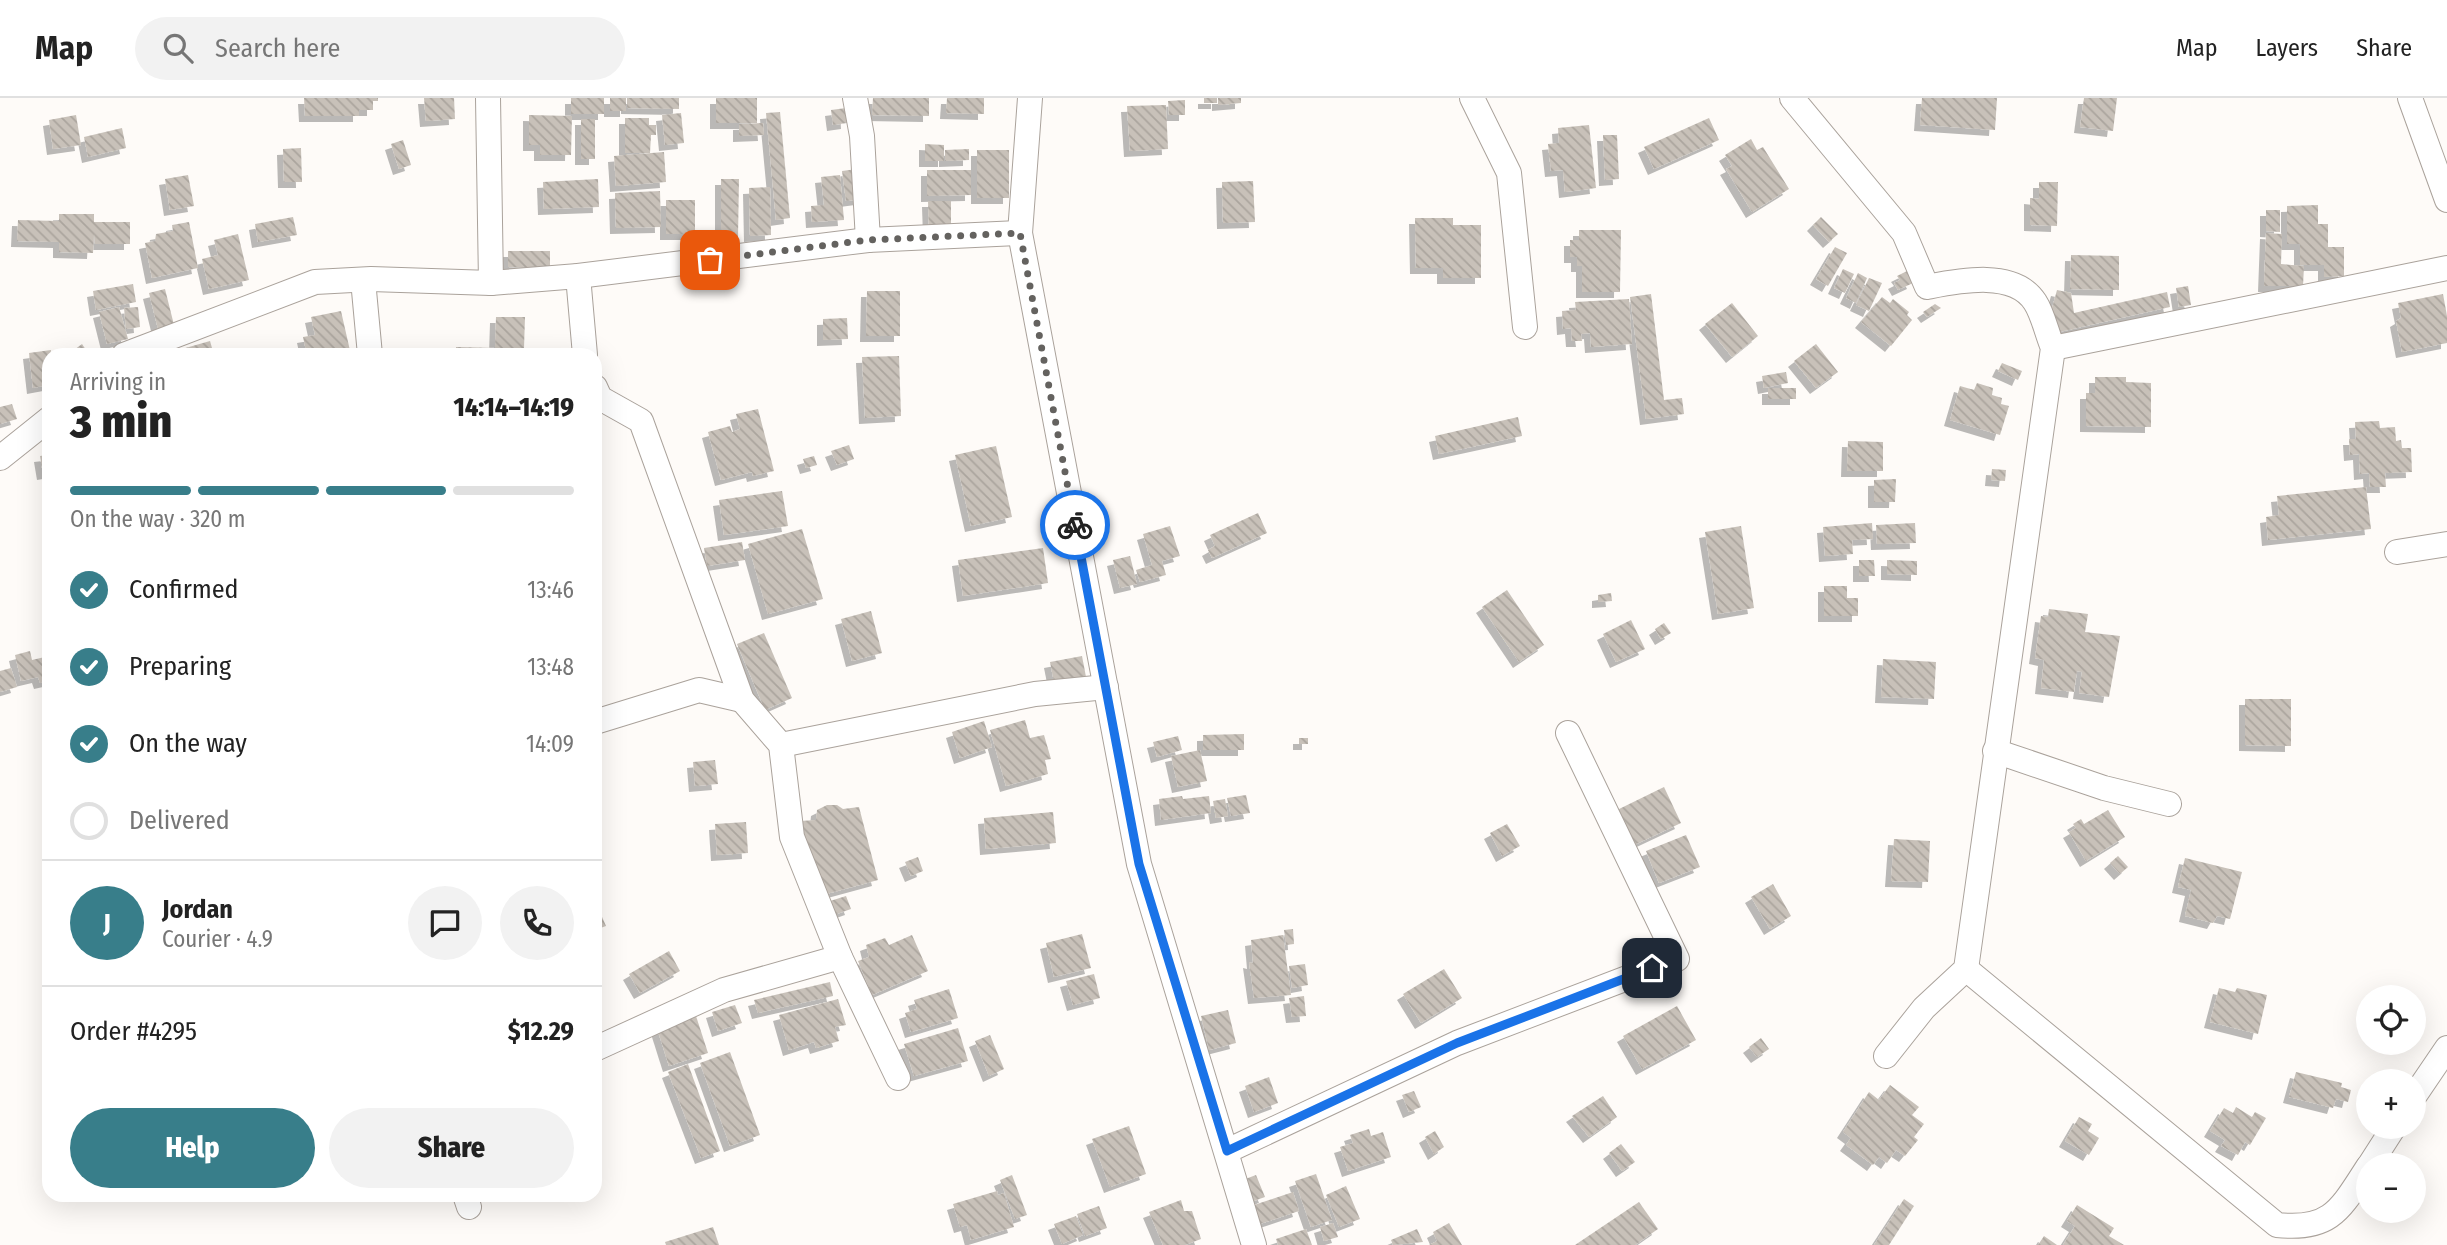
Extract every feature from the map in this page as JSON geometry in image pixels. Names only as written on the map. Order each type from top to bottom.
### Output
[{"type":"street","points":[[488,98],[491,283]]},
{"type":"street","points":[[855,98],[862,136],[868,240]]},
{"type":"street","points":[[1030,98],[1020,233],[1139,864],[1254,1245]]},
{"type":"street","points":[[1472,98],[1508,173],[1525,327]]},
{"type":"street","points":[[1792,98],[1904,233],[1927,287],[1953,282],[1993,280],[2022,290],[2035,302],[2053,348],[1966,969],[1924,1008],[1886,1056]]},
{"type":"street","points":[[2410,98],[2447,200]]},
{"type":"street","points":[[142,348],[315,282],[363,279],[491,283],[578,276],[868,240],[1020,233]]},
{"type":"street","points":[[2053,348],[2447,268]]},
{"type":"street","points":[[578,276],[584,348]]},
{"type":"street","points":[[363,279],[369,348]]},
{"type":"street","points":[[602,399],[640,421],[742,700],[780,745],[792,836],[840,957],[898,1078]]},
{"type":"street","points":[[0,458],[42,424]]},
{"type":"street","points":[[2397,552],[2447,544]]},
{"type":"street","points":[[780,745],[1035,694],[1106,687]]},
{"type":"street","points":[[602,720],[699,690],[742,700]]},
{"type":"street","points":[[1227,1151],[1457,1043],[1676,959],[1568,733]]},
{"type":"street","points":[[1995,751],[2104,788],[2169,804]]},
{"type":"street","points":[[602,1046],[724,990],[840,957]]},
{"type":"street","points":[[1966,969],[2277,1225],[2302,1227],[2338,1213],[2356,1185]]},
{"type":"street","points":[[2426,1079],[2447,1048]]},
{"type":"building","points":[[304,98],[378,98],[378,101],[373,101],[373,110],[359,110],[359,116],[305,116]]},
{"type":"building","points":[[424,98],[454,98],[455,119],[426,121]]},
{"type":"building","points":[[571,98],[604,98],[604,114],[571,114]]},
{"type":"building","points":[[610,98],[626,98],[626,111],[610,111]]},
{"type":"building","points":[[627,98],[679,98],[679,109],[627,108]]},
{"type":"building","points":[[716,98],[757,98],[757,123],[716,123]]},
{"type":"building","points":[[873,98],[929,98],[929,116],[872,115]]},
{"type":"building","points":[[947,98],[984,98],[984,114],[946,113]]},
{"type":"building","points":[[1204,98],[1217,98],[1217,103],[1204,103]]},
{"type":"building","points":[[1218,98],[1241,98],[1241,103],[1218,105]]},
{"type":"building","points":[[1922,98],[1997,98],[1995,130],[1920,125]]},
{"type":"building","points":[[2084,98],[2117,98],[2113,131],[2080,127]]},
{"type":"building","points":[[1185,100],[1185,115],[1169,115],[1168,101]]},
{"type":"building","points":[[1166,105],[1168,149],[1130,151],[1127,106]]},
{"type":"building","points":[[846,108],[847,123],[833,125],[831,110]]},
{"type":"building","points":[[780,112],[790,218],[776,220],[766,113]]},
{"type":"building","points":[[681,113],[684,143],[665,145],[662,115]]},
{"type":"building","points":[[76,115],[81,145],[53,149],[49,120]]},
{"type":"building","points":[[529,115],[572,116],[571,155],[540,155],[540,145],[529,145]]},
{"type":"building","points":[[625,118],[649,118],[649,125],[656,125],[656,135],[651,135],[650,153],[625,153]]},
{"type":"building","points":[[1709,118],[1719,140],[1654,169],[1644,147]]},
{"type":"building","points":[[581,119],[595,119],[595,159],[581,159]]},
{"type":"building","points":[[763,123],[764,135],[739,136],[739,124]]},
{"type":"building","points":[[1589,125],[1596,188],[1565,192],[1563,170],[1551,171],[1548,144],[1559,143],[1558,128]]},
{"type":"building","points":[[122,128],[126,148],[88,157],[84,137]]},
{"type":"building","points":[[1603,135],[1617,135],[1619,179],[1605,180]]},
{"type":"building","points":[[1751,139],[1757,150],[1763,147],[1789,189],[1752,212],[1726,169],[1732,166],[1725,155]]},
{"type":"building","points":[[403,140],[411,165],[399,169],[391,144]]},
{"type":"building","points":[[925,144],[944,145],[944,161],[925,161]]},
{"type":"building","points":[[301,148],[302,182],[284,182],[283,149]]},
{"type":"building","points":[[969,149],[969,160],[945,161],[945,150]]},
{"type":"building","points":[[977,150],[1009,150],[1009,198],[977,198]]},
{"type":"building","points":[[664,152],[666,182],[616,186],[614,156]]},
{"type":"building","points":[[857,169],[861,199],[846,201],[842,171]]},
{"type":"building","points":[[927,170],[971,170],[971,195],[927,196]]},
{"type":"building","points":[[188,175],[194,206],[170,210],[165,179]]},
{"type":"building","points":[[840,175],[844,220],[812,222],[811,206],[824,205],[821,177]]},
{"type":"building","points":[[598,179],[599,207],[544,209],[543,182]]},
{"type":"building","points":[[721,179],[739,179],[738,237],[721,237]]},
{"type":"building","points":[[1253,181],[1255,222],[1223,223],[1222,182]]},
{"type":"building","points":[[2039,182],[2058,182],[2057,226],[2030,225],[2030,198],[2039,199]]},
{"type":"building","points":[[770,187],[771,235],[750,236],[749,188]]},
{"type":"building","points":[[660,191],[661,227],[616,228],[615,193]]},
{"type":"building","points":[[666,200],[695,200],[695,234],[666,234]]},
{"type":"building","points":[[928,201],[951,201],[951,229],[929,230]]},
{"type":"building","points":[[2318,205],[2318,224],[2328,224],[2328,247],[2344,247],[2344,276],[2324,277],[2324,265],[2300,265],[2300,244],[2287,244],[2287,206]]},
{"type":"building","points":[[2266,210],[2280,210],[2280,232],[2266,231]]},
{"type":"building","points":[[59,214],[94,214],[94,222],[130,222],[130,244],[95,244],[94,234],[93,253],[59,252],[59,242],[17,241],[18,220],[59,221]]},
{"type":"building","points":[[293,217],[297,235],[258,242],[255,224]]},
{"type":"building","points":[[1821,217],[1838,234],[1829,242],[1813,225]]},
{"type":"building","points":[[1415,218],[1453,218],[1453,225],[1481,225],[1481,278],[1443,278],[1443,268],[1416,268]]},
{"type":"building","points":[[189,222],[198,268],[152,278],[145,243],[155,241],[156,234],[173,231],[172,225]]},
{"type":"building","points":[[1579,230],[1621,230],[1620,292],[1582,292],[1582,266],[1577,266],[1577,257],[1570,257],[1570,240],[1579,240]]},
{"type":"building","points":[[2266,233],[2282,234],[2281,264],[2304,266],[2303,286],[2264,286]]},
{"type":"building","points":[[238,234],[249,280],[209,289],[202,259],[218,255],[214,240]]},
{"type":"building","points":[[1835,247],[1847,253],[1828,286],[1816,279]]},
{"type":"building","points":[[508,251],[550,251],[550,268],[508,267]]},
{"type":"building","points":[[2071,255],[2119,256],[2119,290],[2070,289]]},
{"type":"building","points":[[1843,269],[1854,274],[1845,293],[1834,288]]},
{"type":"building","points":[[1907,271],[1913,283],[1898,290],[1894,283],[1900,280],[1897,276]]},
{"type":"building","points":[[1858,273],[1867,278],[1856,303],[1846,298]]},
{"type":"building","points":[[1869,278],[1882,283],[1869,311],[1856,305]]},
{"type":"building","points":[[133,284],[136,302],[96,310],[93,291]]},
{"type":"building","points":[[2188,286],[2191,305],[2179,307],[2176,288]]},
{"type":"building","points":[[165,289],[174,325],[158,329],[149,293]]},
{"type":"building","points":[[2057,290],[2071,293],[2074,313],[2167,292],[2170,307],[2059,332],[2051,312]]},
{"type":"building","points":[[867,291],[900,291],[900,336],[866,336]]},
{"type":"building","points":[[1651,294],[1664,400],[1682,398],[1684,414],[1646,419],[1630,297]]},
{"type":"building","points":[[2443,294],[2447,316],[2447,343],[2402,352],[2396,321],[2401,318],[2398,303]]},
{"type":"building","points":[[1882,297],[1890,303],[1893,299],[1909,312],[1907,315],[1912,320],[1891,346],[1861,322]]},
{"type":"building","points":[[1629,299],[1632,344],[1591,347],[1590,333],[1581,334],[1582,341],[1572,341],[1571,328],[1563,329],[1562,311],[1576,310],[1575,302]]},
{"type":"building","points":[[1732,303],[1758,336],[1732,357],[1705,324]]},
{"type":"building","points":[[1935,304],[1941,308],[1927,317],[1923,312]]},
{"type":"building","points":[[119,307],[128,339],[107,344],[99,312]]},
{"type":"building","points":[[138,307],[140,327],[126,329],[124,308]]},
{"type":"building","points":[[341,311],[349,348],[305,348],[303,337],[315,335],[311,317]]},
{"type":"building","points":[[496,317],[525,317],[524,348],[495,348]]},
{"type":"building","points":[[847,318],[848,339],[823,340],[823,319]]},
{"type":"building","points":[[210,341],[212,348],[186,348]]},
{"type":"building","points":[[1816,344],[1838,372],[1816,388],[1794,361]]},
{"type":"building","points":[[42,351],[42,386],[33,388],[29,353]]},
{"type":"building","points":[[899,356],[901,416],[865,418],[862,357]]},
{"type":"building","points":[[2002,363],[2022,371],[2018,380],[1998,371]]},
{"type":"building","points":[[1786,372],[1788,383],[1764,388],[1762,376]]},
{"type":"building","points":[[2095,377],[2126,377],[2126,382],[2151,383],[2151,427],[2086,426],[2086,393],[2095,393]]},
{"type":"building","points":[[1977,383],[1993,388],[1992,395],[2002,398],[2001,404],[2009,406],[2000,435],[1950,420],[1960,386],[1974,390]]},
{"type":"building","points":[[1768,388],[1796,388],[1796,399],[1768,399]]},
{"type":"building","points":[[12,404],[17,419],[0,424],[0,407]]},
{"type":"building","points":[[758,409],[774,471],[753,476],[752,472],[721,480],[708,432],[730,426],[732,432],[740,429],[736,414]]},
{"type":"building","points":[[1518,417],[1522,436],[1439,454],[1435,436]]},
{"type":"building","points":[[2379,421],[2380,428],[2395,427],[2396,441],[2401,440],[2402,448],[2411,448],[2412,472],[2385,473],[2386,487],[2370,487],[2369,473],[2360,474],[2359,454],[2350,455],[2349,439],[2356,439],[2355,422]]},
{"type":"building","points":[[1848,441],[1883,442],[1883,471],[1847,471]]},
{"type":"building","points":[[849,445],[854,459],[837,465],[831,451]]},
{"type":"building","points":[[996,446],[1012,517],[971,526],[955,455]]},
{"type":"building","points":[[814,456],[817,465],[806,468],[803,459]]},
{"type":"building","points":[[1992,469],[2006,470],[2005,481],[1991,480]]},
{"type":"building","points":[[1896,479],[1895,502],[1874,502],[1874,480]]},
{"type":"building","points":[[2366,487],[2371,529],[2268,540],[2266,517],[2279,515],[2277,496]]},
{"type":"building","points":[[782,491],[788,526],[724,535],[719,500]]},
{"type":"building","points":[[1258,513],[1267,533],[1212,558],[1208,550],[1215,546],[1210,535]]},
{"type":"building","points":[[1872,523],[1873,539],[1852,540],[1853,554],[1825,556],[1823,527]]},
{"type":"building","points":[[1915,523],[1916,543],[1877,544],[1876,525]]},
{"type":"building","points":[[1170,526],[1180,556],[1162,561],[1166,575],[1140,582],[1136,570],[1152,565],[1143,534]]},
{"type":"building","points":[[1741,526],[1754,608],[1718,614],[1705,532]]},
{"type":"building","points":[[802,529],[823,599],[768,614],[748,544]]},
{"type":"building","points":[[742,542],[745,560],[707,566],[704,548]]},
{"type":"building","points":[[1043,548],[1048,583],[963,596],[958,560]]},
{"type":"building","points":[[1130,556],[1137,584],[1120,588],[1113,560]]},
{"type":"building","points":[[1859,560],[1874,560],[1875,576],[1859,576]]},
{"type":"building","points":[[1887,560],[1917,561],[1917,575],[1887,574]]},
{"type":"building","points":[[1824,586],[1847,586],[1847,598],[1858,598],[1858,616],[1824,616]]},
{"type":"building","points":[[1507,590],[1544,645],[1519,662],[1482,607]]},
{"type":"building","points":[[1611,593],[1612,601],[1598,602],[1598,595]]},
{"type":"building","points":[[2049,609],[2088,614],[2085,632],[2120,636],[2109,697],[2079,693],[2082,672],[2077,671],[2074,692],[2041,688],[2044,660],[2035,658],[2041,616],[2048,617]]},
{"type":"building","points":[[871,611],[882,653],[852,661],[841,619]]},
{"type":"building","points":[[1631,620],[1645,649],[1616,662],[1603,634]]},
{"type":"building","points":[[1664,623],[1671,633],[1661,639],[1655,629]]},
{"type":"building","points":[[764,633],[792,698],[765,710],[737,644]]},
{"type":"building","points":[[30,651],[32,660],[42,658],[42,683],[38,677],[21,681],[15,655]]},
{"type":"building","points":[[1082,656],[1087,682],[1055,687],[1050,662]]},
{"type":"building","points":[[1883,659],[1936,662],[1934,699],[1881,697]]},
{"type":"building","points":[[11,668],[17,687],[0,692],[0,671]]},
{"type":"building","points":[[2245,699],[2291,699],[2291,746],[2245,745]]},
{"type":"building","points":[[1025,720],[1030,738],[1044,735],[1051,759],[1045,760],[1048,774],[1006,786],[990,730]]},
{"type":"building","points":[[984,721],[992,747],[960,758],[952,732]]},
{"type":"building","points":[[1244,734],[1244,750],[1203,750],[1203,735]]},
{"type":"building","points":[[1178,736],[1182,750],[1157,757],[1153,742]]},
{"type":"building","points":[[1299,738],[1308,738],[1308,744],[1299,744]]},
{"type":"building","points":[[1200,750],[1207,781],[1178,787],[1171,756]]},
{"type":"building","points":[[715,760],[718,784],[695,786],[693,762]]},
{"type":"building","points":[[1664,787],[1681,823],[1632,846],[1615,811]]},
{"type":"building","points":[[1246,795],[1250,813],[1231,816],[1227,798]]},
{"type":"building","points":[[1182,796],[1183,799],[1209,796],[1211,813],[1161,820],[1159,799]]},
{"type":"building","points":[[1225,799],[1228,816],[1216,818],[1213,801]]},
{"type":"building","points":[[827,805],[837,805],[843,809],[859,807],[878,880],[819,896],[800,821],[816,820],[817,810]]},
{"type":"building","points":[[2108,810],[2125,837],[2086,861],[2069,832],[2076,828],[2073,824],[2081,819],[2084,824]]},
{"type":"building","points":[[1053,812],[1056,843],[986,849],[984,818]]},
{"type":"building","points":[[746,822],[748,853],[717,855],[715,824]]},
{"type":"building","points":[[1507,824],[1520,846],[1502,856],[1490,833]]},
{"type":"building","points":[[1686,835],[1700,867],[1659,883],[1646,851]]},
{"type":"building","points":[[1894,839],[1930,841],[1928,882],[1891,881]]},
{"type":"building","points":[[2118,856],[2128,867],[2120,874],[2110,863]]},
{"type":"building","points":[[918,857],[923,871],[911,876],[905,862]]},
{"type":"building","points":[[2185,858],[2242,872],[2230,919],[2217,916],[2213,923],[2185,916],[2191,890],[2178,887]]},
{"type":"building","points":[[1773,884],[1791,916],[1770,929],[1751,897]]},
{"type":"building","points":[[846,896],[851,909],[831,916],[827,902]]},
{"type":"building","points":[[1293,929],[1294,944],[1286,945],[1284,930]]},
{"type":"building","points":[[1082,934],[1091,968],[1054,977],[1046,943]]},
{"type":"building","points":[[912,935],[928,971],[872,995],[858,961],[869,957],[866,945],[885,938],[889,945]]},
{"type":"building","points":[[1283,935],[1291,995],[1254,998],[1249,962],[1253,963],[1251,940]]},
{"type":"building","points":[[669,951],[680,971],[640,993],[629,974]]},
{"type":"building","points":[[1305,964],[1308,985],[1292,988],[1289,966]]},
{"type":"building","points":[[1444,969],[1462,998],[1421,1023],[1403,994]]},
{"type":"building","points":[[1094,974],[1100,998],[1073,1005],[1066,981]]},
{"type":"building","points":[[830,982],[833,996],[758,1013],[754,1000]]},
{"type":"building","points":[[2219,988],[2235,992],[2237,988],[2267,995],[2258,1034],[2210,1022]]},
{"type":"building","points":[[949,989],[958,1018],[911,1032],[905,1013],[917,1009],[914,1000]]},
{"type":"building","points":[[1304,996],[1306,1016],[1292,1017],[1289,998]]},
{"type":"building","points":[[838,999],[846,1025],[835,1027],[839,1041],[816,1048],[814,1042],[789,1050],[779,1015]]},
{"type":"building","points":[[735,1005],[742,1023],[718,1031],[712,1012]]},
{"type":"building","points":[[1677,1006],[1696,1040],[1642,1069],[1623,1036]]},
{"type":"building","points":[[1228,1010],[1236,1043],[1209,1050],[1201,1016]]},
{"type":"building","points":[[696,1016],[708,1053],[669,1066],[657,1028]]},
{"type":"building","points":[[958,1028],[968,1061],[914,1076],[904,1044]]},
{"type":"building","points":[[990,1035],[1004,1069],[989,1076],[975,1041]]},
{"type":"building","points":[[1761,1038],[1769,1049],[1757,1057],[1749,1047]]},
{"type":"building","points":[[730,1052],[760,1135],[730,1146],[700,1063]]},
{"type":"building","points":[[688,1064],[720,1151],[701,1158],[668,1072]]},
{"type":"building","points":[[2296,1072],[2342,1083],[2341,1087],[2351,1090],[2348,1102],[2336,1099],[2333,1108],[2289,1097]]},
{"type":"building","points":[[1269,1077],[1278,1103],[1254,1112],[1245,1086]]},
{"type":"building","points":[[1890,1085],[1919,1107],[1912,1115],[1924,1124],[1914,1137],[1918,1140],[1905,1156],[1896,1150],[1887,1163],[1879,1157],[1873,1165],[1846,1145],[1851,1138],[1843,1132],[1869,1092],[1879,1100]]},
{"type":"building","points":[[1414,1091],[1421,1107],[1409,1112],[1402,1095]]},
{"type":"building","points":[[1603,1096],[1617,1117],[1589,1137],[1572,1116]]},
{"type":"building","points":[[2236,1107],[2252,1117],[2255,1112],[2266,1118],[2250,1145],[2245,1142],[2238,1155],[2221,1146],[2225,1140],[2210,1131],[2224,1108],[2233,1113]]},
{"type":"building","points":[[2079,1117],[2092,1124],[2088,1131],[2099,1138],[2089,1155],[2065,1141]]},
{"type":"building","points":[[1129,1126],[1146,1174],[1110,1187],[1092,1139]]},
{"type":"building","points":[[1369,1129],[1371,1136],[1383,1132],[1391,1157],[1348,1171],[1340,1147],[1353,1143],[1350,1135]]},
{"type":"building","points":[[1435,1131],[1444,1147],[1434,1154],[1425,1137]]},
{"type":"building","points":[[1621,1144],[1635,1162],[1622,1171],[1609,1153]]},
{"type":"building","points":[[1316,1174],[1332,1220],[1311,1227],[1295,1181]]},
{"type":"building","points":[[1012,1175],[1027,1215],[1015,1219],[1000,1180]]},
{"type":"building","points":[[1256,1175],[1265,1197],[1248,1203],[1240,1181]]},
{"type":"building","points":[[1346,1186],[1360,1219],[1339,1227],[1326,1195]]},
{"type":"building","points":[[997,1191],[998,1195],[1004,1193],[1014,1227],[971,1240],[967,1225],[960,1227],[953,1204]]},
{"type":"building","points":[[1293,1192],[1299,1211],[1260,1224],[1254,1205]]},
{"type":"building","points":[[1904,1199],[1914,1206],[1889,1245],[1874,1245]]},
{"type":"building","points":[[1181,1200],[1184,1211],[1192,1211],[1201,1239],[1185,1245],[1163,1245],[1149,1212]]},
{"type":"building","points":[[1639,1202],[1658,1229],[1635,1245],[1575,1245]]},
{"type":"building","points":[[2077,1205],[2114,1228],[2109,1236],[2124,1245],[2063,1245],[2075,1226],[2067,1221]]},
{"type":"building","points":[[1099,1206],[1107,1228],[1085,1236],[1077,1214]]},
{"type":"building","points":[[1076,1216],[1083,1235],[1062,1244],[1054,1224]]},
{"type":"building","points":[[1333,1223],[1338,1237],[1324,1241],[1320,1227]]},
{"type":"building","points":[[1449,1223],[1462,1245],[1429,1245],[1437,1241],[1433,1232]]},
{"type":"building","points":[[713,1227],[719,1245],[666,1245],[665,1242]]},
{"type":"building","points":[[1306,1229],[1312,1245],[1278,1245],[1276,1239]]},
{"type":"building","points":[[1417,1229],[1423,1242],[1393,1245],[1391,1240]]},
{"type":"building","points":[[2044,1236],[2057,1245],[2038,1245]]},
{"type":"way so far","points":[[710,260],[868,240],[1020,233],[1075,525]]},
{"type":"route","points":[[1075,525],[1139,864],[1227,1151],[1457,1043],[1652,968]]}]
